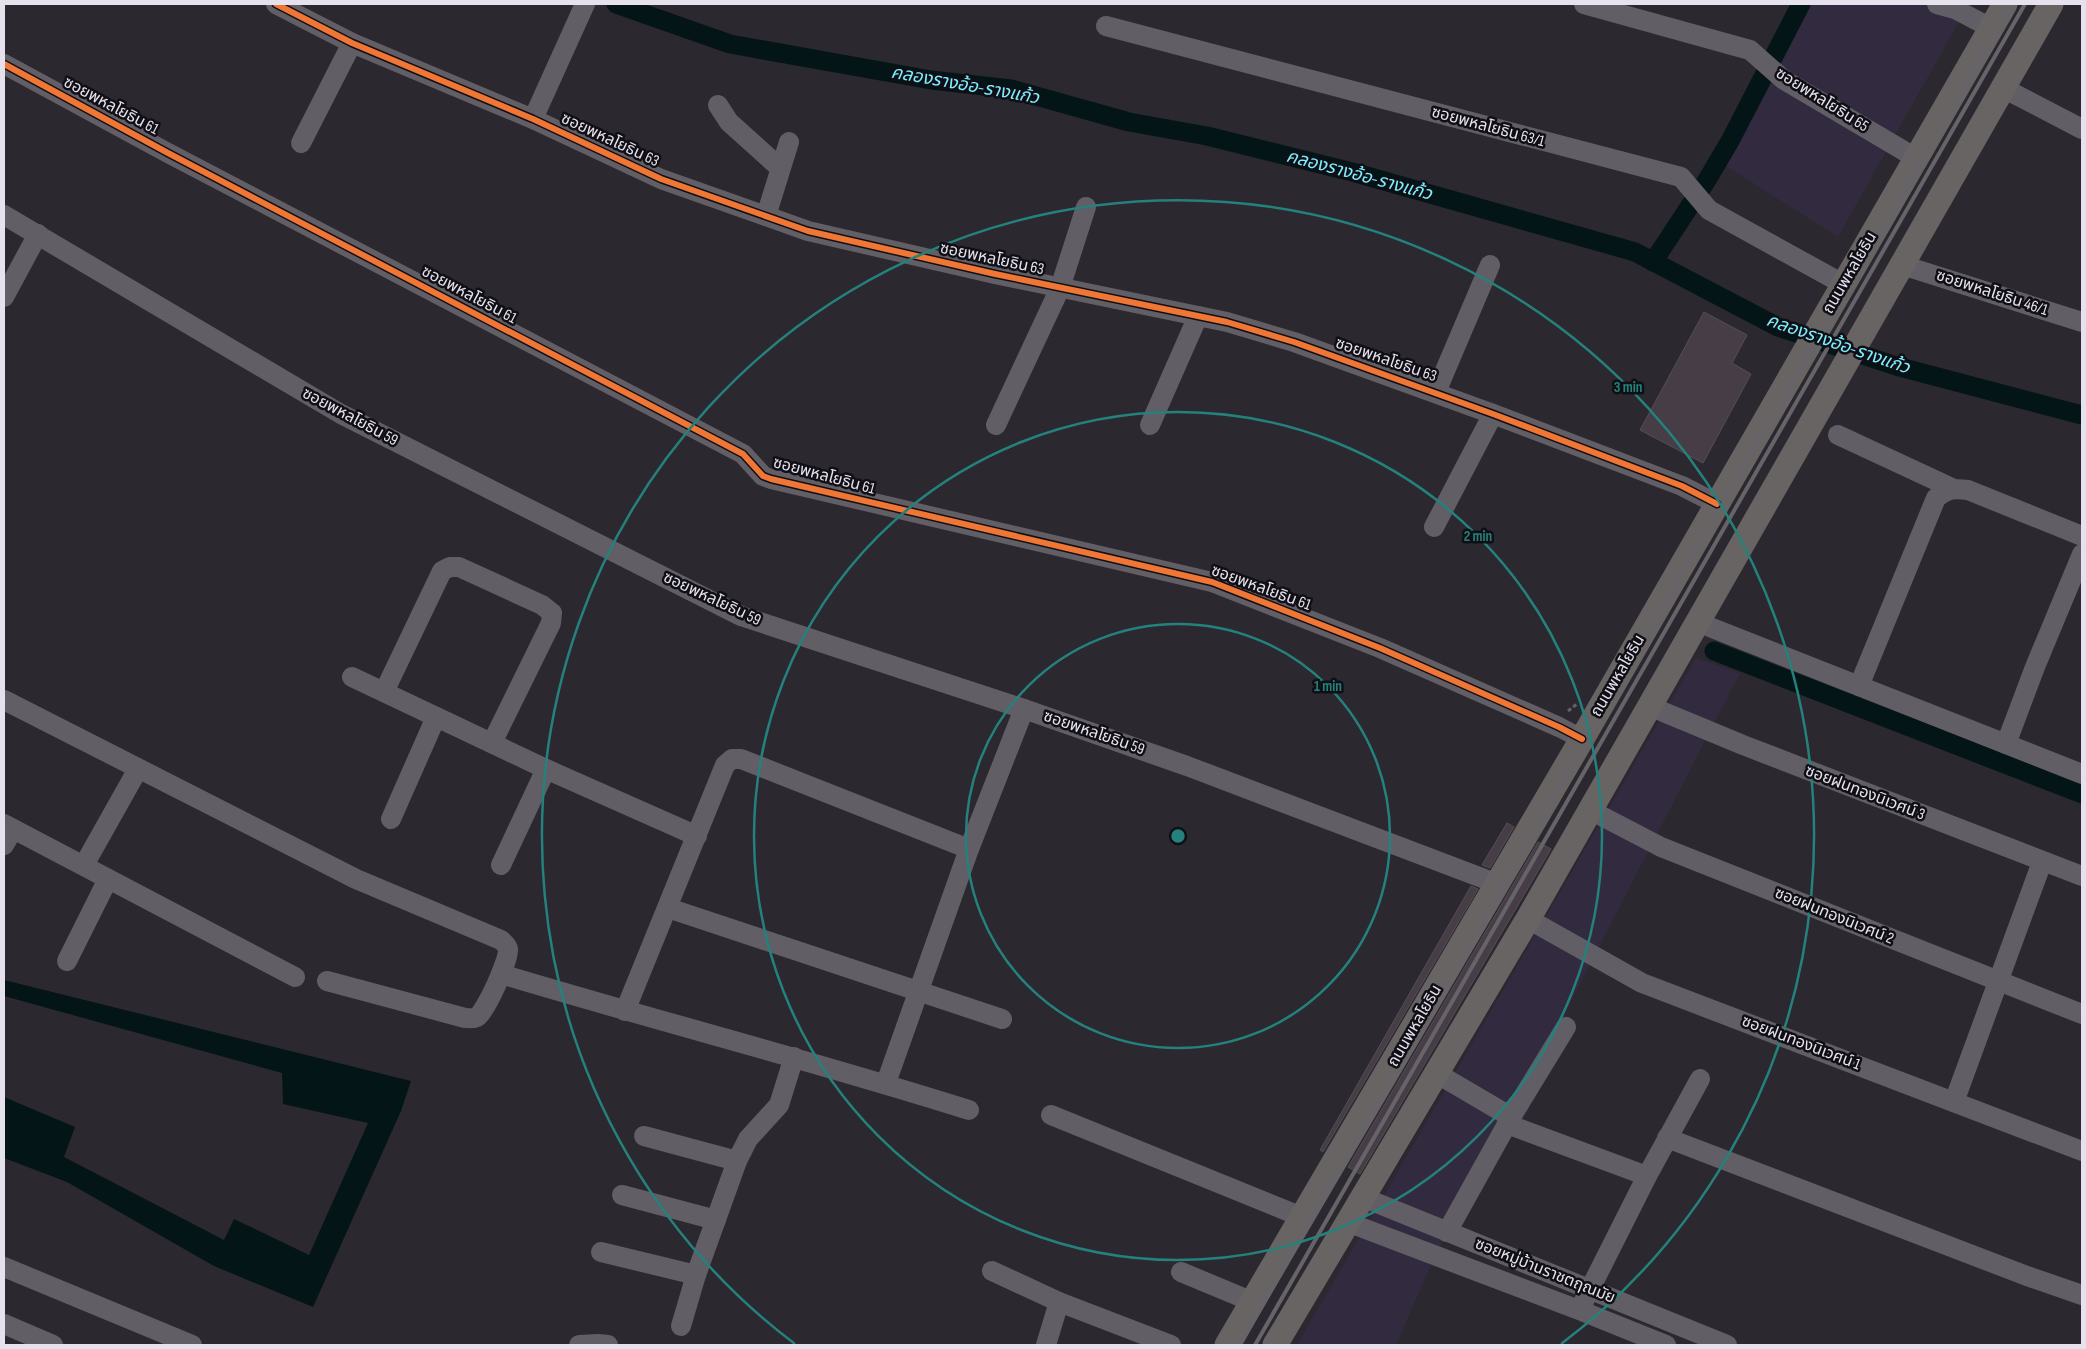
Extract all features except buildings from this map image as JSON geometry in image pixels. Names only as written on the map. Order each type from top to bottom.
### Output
[{"type":"main road","name":"ถนนพหลโยธิน","points":[[1227,1345],[1498,884],[2004,4]]},
{"type":"main road","points":[[1275,1345],[1528,919],[2051,4]]},
{"type":"main road","points":[[1659,605],[1697,622]]},
{"type":"main road","points":[[1645,628],[1684,645]]},
{"type":"street","name":"ซอยพหลโยธิน 63","points":[[276,4],[352,44],[533,120],[661,179],[808,231],[1060,288],[1227,322],[1294,342],[1436,392],[1682,486],[1717,504]]},
{"type":"street","points":[[533,120],[585,4]]},
{"type":"street","name":"ซอยพหลโยธิน 65","points":[[1584,4],[1750,50],[1784,80],[1916,158]]},
{"type":"street","points":[[1937,4],[1955,9],[1991,28]]},
{"type":"street","name":"ซอยพหลโยธิน 63/1","points":[[1106,26],[1681,177],[1709,210],[1843,284]]},
{"type":"street","points":[[301,143],[352,44]]},
{"type":"street","name":"ซอยพหลโยธิน 61","points":[[4,65],[743,454],[763,476],[1212,582],[1380,648],[1582,739]]},
{"type":"street","points":[[2003,88],[2082,128]]},
{"type":"street","points":[[718,104],[729,122],[780,168]]},
{"type":"street","points":[[766,216],[789,142]]},
{"type":"street","points":[[996,426],[1060,288],[1086,208]]},
{"type":"street","name":"ซอยพหลโยธิน 59","points":[[4,215],[341,414],[741,616],[1024,708],[1187,766],[1498,884]]},
{"type":"street","points":[[5,293],[38,234]]},
{"type":"street","points":[[1436,392],[1490,265]]},
{"type":"street","name":"ซอยพหลโยธิน 46/1","points":[[1902,265],[2082,322]]},
{"type":"street","points":[[1150,425],[1198,316]]},
{"type":"street","points":[[1434,527],[1493,414]]},
{"type":"street","points":[[1838,435],[1952,488],[1968,490],[2082,536]]},
{"type":"street","points":[[1859,686],[1936,498],[1952,488]]},
{"type":"street","points":[[2006,744],[2082,554]]},
{"type":"street","points":[[384,692],[442,571],[450,567],[459,567],[542,605],[552,613],[551,623],[492,743]]},
{"type":"street","points":[[1697,622],[2082,774]]},
{"type":"street","points":[[352,677],[546,769],[697,836]]},
{"type":"street","points":[[4,700],[356,879],[502,940],[506,944],[508,952],[502,974],[482,1011],[472,1018],[465,1018],[327,981]]},
{"type":"street","name":"ซอยฝนทองนิเวศน์ 3","points":[[1649,706],[2042,862],[2082,876]]},
{"type":"street","points":[[886,1083],[970,849],[1024,708]]},
{"type":"street","points":[[391,819],[436,717]]},
{"type":"street","points":[[625,1011],[725,766],[732,759],[741,759],[970,849]]},
{"type":"street","points":[[84,865],[138,769]]},
{"type":"street","points":[[502,865],[546,769]]},
{"type":"street","name":"ซอยฝนทองนิเวศน์ 2","points":[[1590,810],[1661,847],[2082,1014]]},
{"type":"street","points":[[7,832],[84,865],[295,977]]},
{"type":"street","points":[[1954,1102],[2042,862]]},
{"type":"street","points":[[67,961],[108,879]]},
{"type":"street","points":[[668,908],[1002,1019]]},
{"type":"street","name":"ซอยฝนทองนิเวศน์ 1","points":[[1528,919],[1642,983],[2082,1151]]},
{"type":"street","points":[[502,974],[625,1011],[886,1083],[969,1110]]},
{"type":"street","points":[[1447,1232],[1509,1120],[1566,1026]]},
{"type":"street","points":[[681,1326],[696,1275],[737,1161],[748,1139],[779,1105],[794,1057]]},
{"type":"street","points":[[1436,1074],[1509,1120],[1647,1176]]},
{"type":"street","points":[[1579,1310],[1647,1176],[1700,1079]]},
{"type":"street","points":[[1050,1114],[1302,1218]]},
{"type":"street","points":[[644,1136],[737,1161]]},
{"type":"street","points":[[1667,1138],[2008,1269],[2082,1295]]},
{"type":"street","points":[[622,1196],[716,1220]]},
{"type":"street","name":"ซอยหมู่บ้านราชตฤณมัย","points":[[1362,1197],[1727,1345]]},
{"type":"street","name":"ซอยหมู่บ้านราชตฤณมัย","points":[[1347,1222],[1666,1345]]},
{"type":"street","points":[[601,1252],[696,1275]]},
{"type":"street","points":[[4,1267],[192,1345]]},
{"type":"street","points":[[992,1271],[1060,1302],[1170,1345]]},
{"type":"street","points":[[1181,1272],[1253,1302]]},
{"type":"street","points":[[1046,1345],[1060,1302]]},
{"type":"street","points":[[4,1324],[53,1345]]},
{"type":"street","points":[[579,1345],[608,1345]]},
{"type":"path","points":[[1568,711],[1578,703]]},
{"type":"shaded area","points":[[1807,4],[1969,4],[1838,237],[1723,164]]},
{"type":"shaded area","points":[[1696,658],[1740,673],[1564,1015],[1577,1021],[1523,1120],[1505,1114],[1432,1263],[1396,1345],[1297,1345]]},
{"type":"shaded area","points":[[4,980],[411,1081],[401,1111],[313,1307],[214,1266],[67,1182],[4,1158],[4,1097],[75,1127],[64,1157],[224,1240],[234,1219],[309,1255],[368,1123],[283,1104],[282,1073],[4,996]]},
{"type":"waterway","name":"คลองรางอ้อ-รางแก้ว","points":[[616,4],[730,44],[931,80],[1011,89],[1129,122],[1207,136],[1356,173],[1635,252],[1778,327],[1896,366],[2082,415]]},
{"type":"waterway","points":[[1653,262],[1707,180],[1730,141],[1801,4]]},
{"type":"waterway","points":[[1714,651],[2082,794]]},
{"type":"railway","points":[[1240,1345],[1691,557],[2013,4]]},
{"type":"railway","points":[[1255,1345],[2025,4]]},
{"type":"cycle path","points":[[276,4],[352,43],[533,119],[661,179],[808,231],[995,274],[1227,322],[1294,342],[1493,414],[1682,486],[1717,504]]},
{"type":"cycle path","points":[[4,64],[168,153],[743,454],[763,476],[1212,582],[1380,648],[1582,739]]}]
